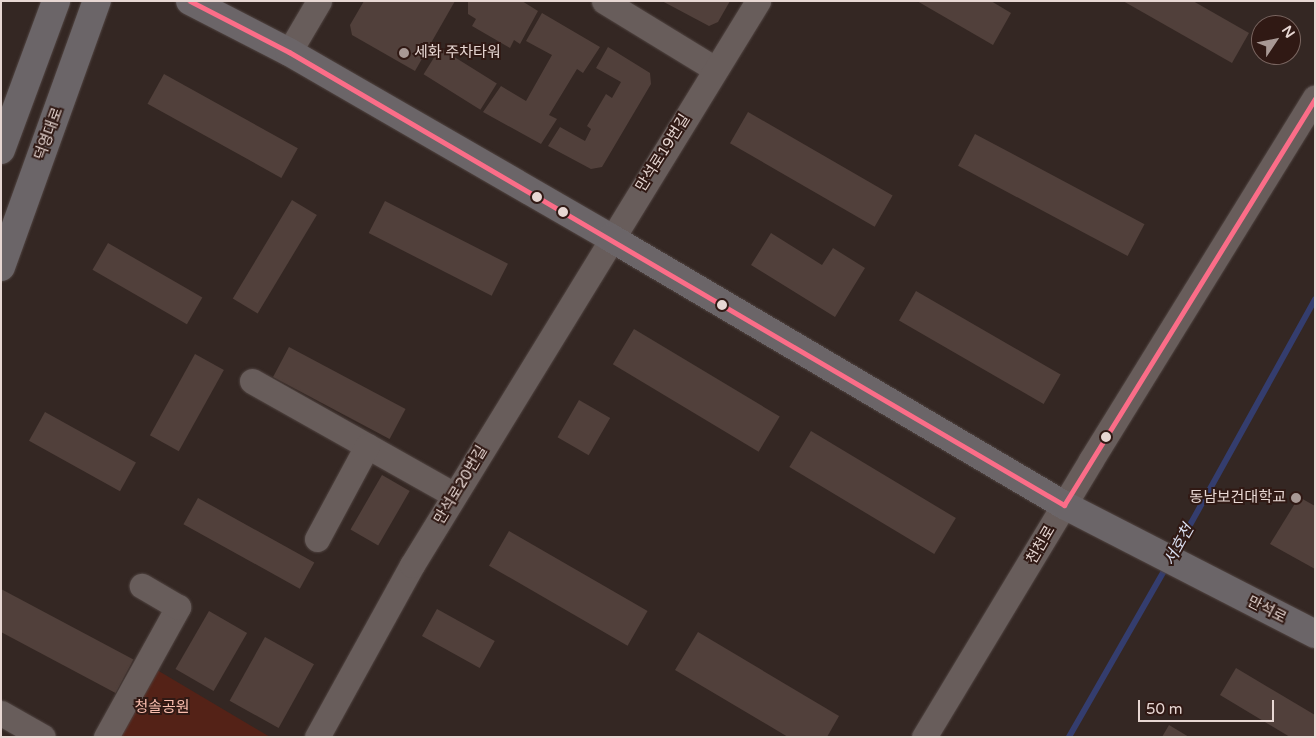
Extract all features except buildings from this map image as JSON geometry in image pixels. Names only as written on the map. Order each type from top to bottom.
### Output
[{"type":"main road","points":[[1,150],[56,1]]},
{"type":"main road","name":"덕영대로","points":[[1,266],[97,1]]},
{"type":"main road","points":[[190,1],[289,52],[611,238],[1064,505]]},
{"type":"main road","name":"만석로","points":[[1064,505],[1315,634]]},
{"type":"street","points":[[289,52],[319,1]]},
{"type":"street","points":[[604,1],[715,69]]},
{"type":"street","name":"만석로19번길","points":[[611,238],[758,1]]},
{"type":"street","name":"천천로","points":[[924,737],[1064,505],[1315,98]]},
{"type":"street","name":"만석로20번길","points":[[316,737],[400,584],[611,238]]},
{"type":"street","points":[[252,381],[454,495]]},
{"type":"street","points":[[317,539],[367,446]]},
{"type":"street","points":[[106,737],[178,607],[142,586]]},
{"type":"street","points":[[1,713],[43,737]]},
{"type":"green space","name":"청솔공원","points":[[152,667],[270,737],[110,737]]},
{"type":"waterway","name":"서호천","points":[[1174,554],[1315,300]]},
{"type":"waterway","name":"서호천","points":[[1069,737],[1167,566]]},
{"type":"transit line","points":[[190,1],[289,52],[1064,505],[1315,98]]},
{"type":"place","name":"세화 주차타워","points":[[404,53]]},
{"type":"place","name":"동남보건대학교","points":[[1296,498]]}]
